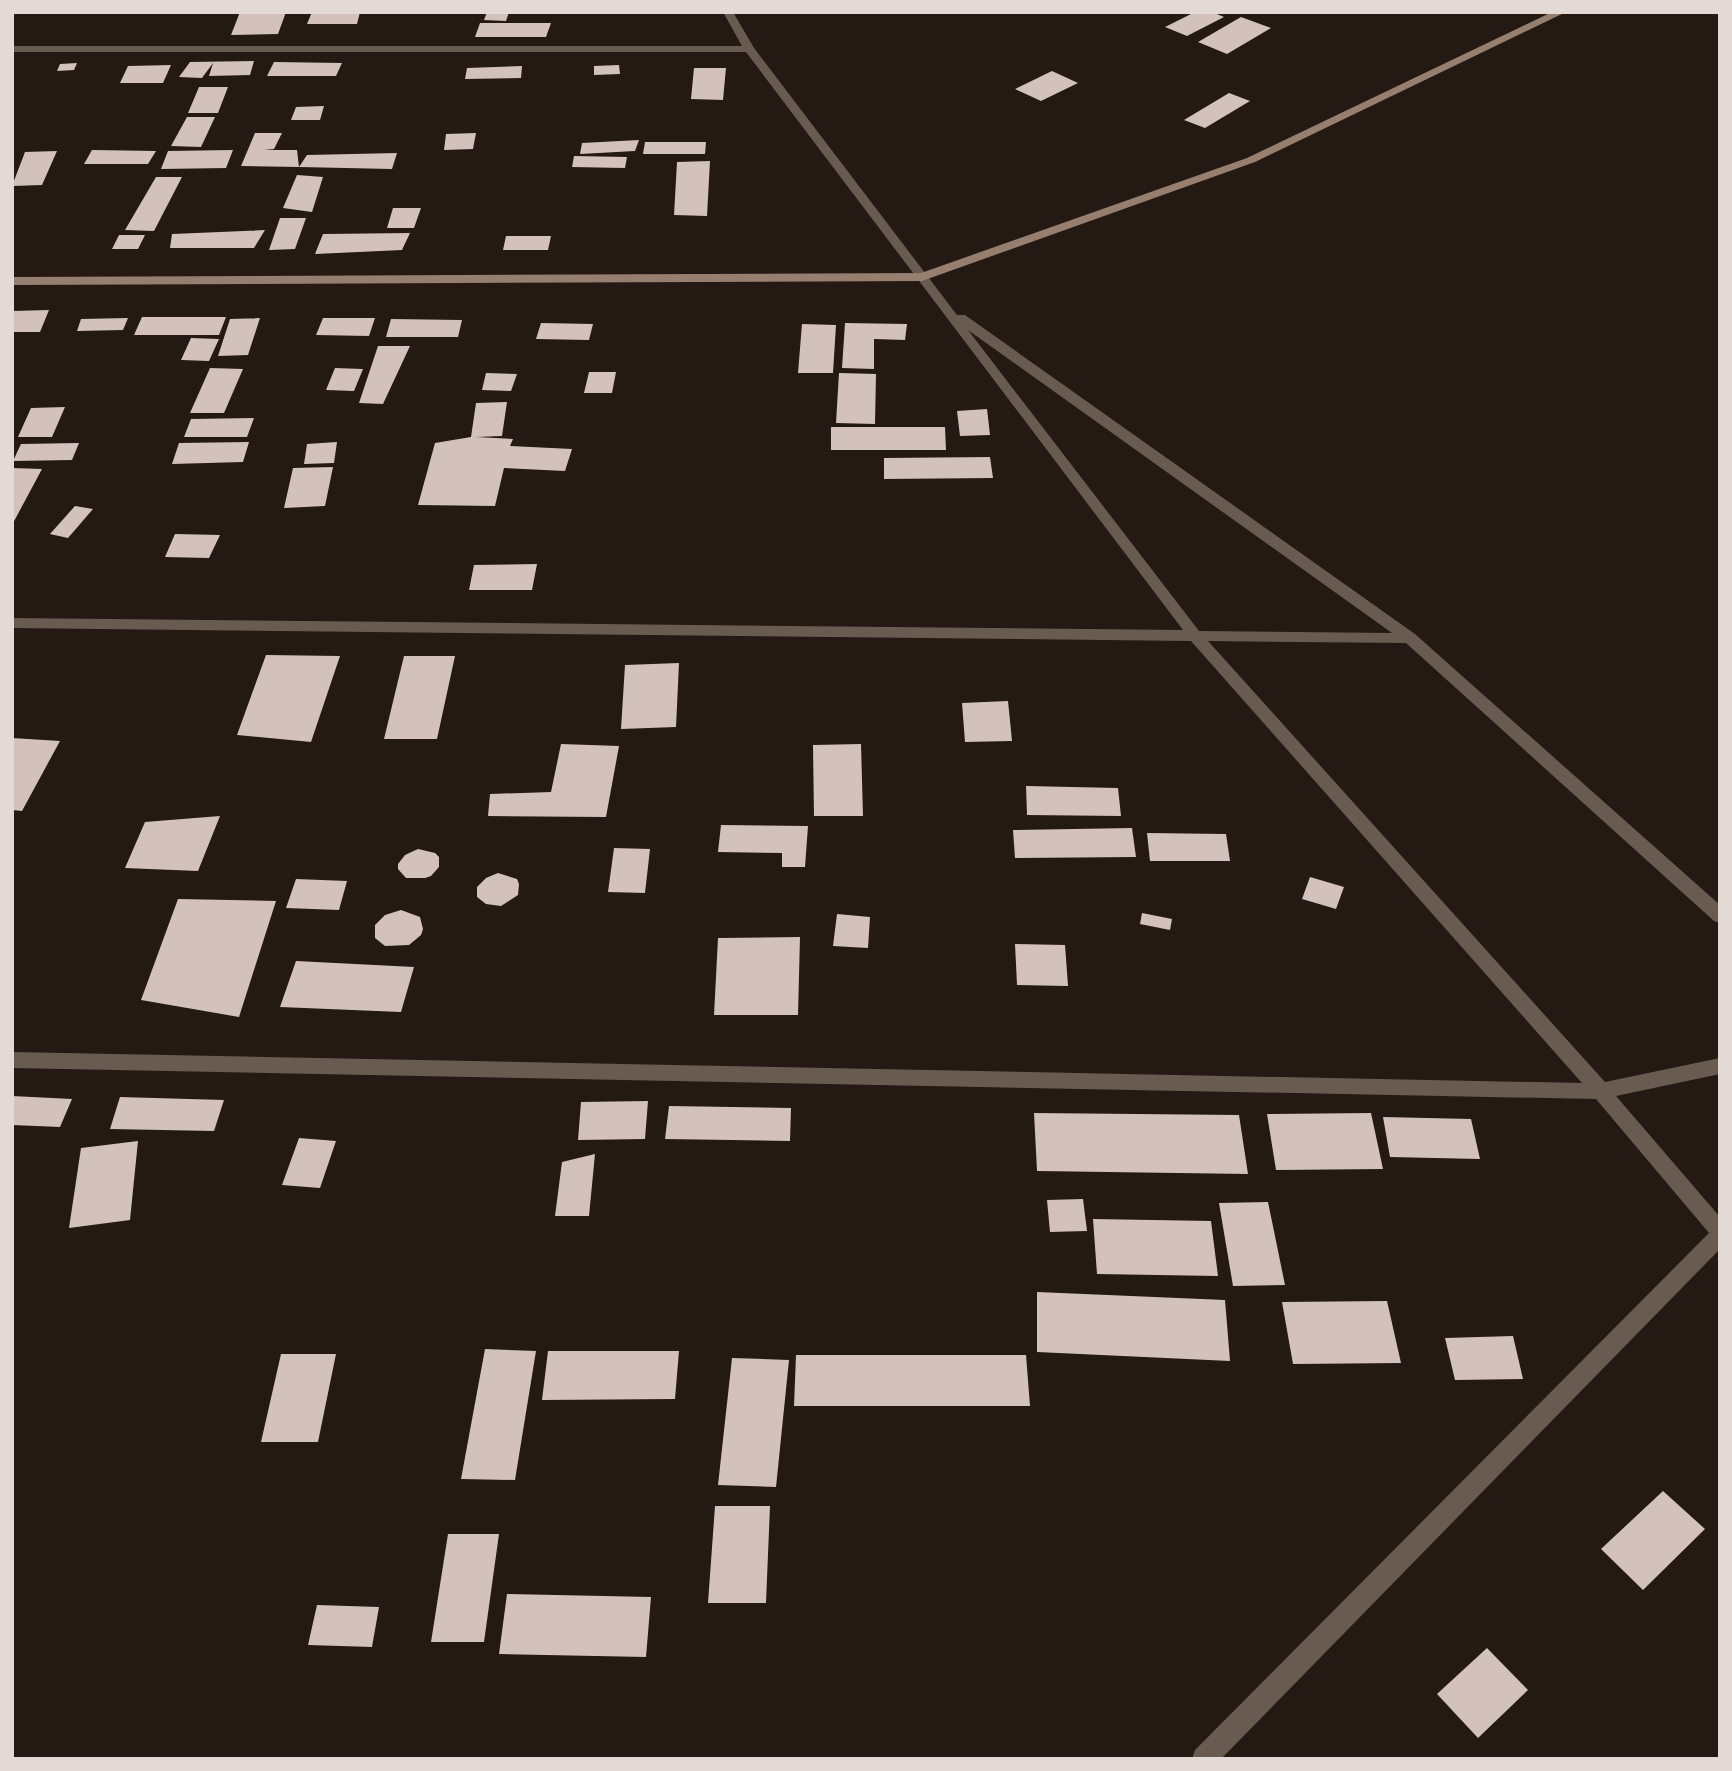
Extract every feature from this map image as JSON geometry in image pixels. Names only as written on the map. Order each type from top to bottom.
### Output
[{"type":"street","points":[[728,12],[750,49],[1196,637],[1601,1091],[1720,1234],[1204,1759]]},
{"type":"street","points":[[12,281],[922,277],[1251,160],[1561,12]]},
{"type":"street","points":[[12,49],[750,49]]},
{"type":"street","points":[[946,308],[1410,638],[1720,916]]},
{"type":"street","points":[[12,624],[1410,638]]},
{"type":"street","points":[[12,1060],[1601,1091],[1720,1066]]},
{"type":"building","points":[[240,12],[286,12],[278,34],[231,35]]},
{"type":"building","points":[[312,12],[360,12],[357,24],[307,24]]},
{"type":"building","points":[[487,12],[509,12],[506,21],[484,20]]},
{"type":"building","points":[[1195,12],[1212,12],[1224,17],[1187,36],[1165,27]]},
{"type":"building","points":[[1241,17],[1271,28],[1227,54],[1198,42]]},
{"type":"building","points":[[480,23],[551,23],[546,37],[475,37]]},
{"type":"building","points":[[254,61],[250,75],[209,76],[213,63],[202,78],[179,77],[190,62]]},
{"type":"building","points":[[274,62],[342,63],[336,76],[267,76]]},
{"type":"building","points":[[77,63],[74,70],[57,71],[60,64]]},
{"type":"building","points":[[171,65],[163,83],[120,83],[128,66]]},
{"type":"building","points":[[619,65],[620,74],[594,75],[594,66]]},
{"type":"building","points":[[522,66],[521,78],[465,79],[467,68]]},
{"type":"building","points":[[694,68],[726,68],[723,100],[691,99]]},
{"type":"building","points":[[1052,71],[1078,83],[1041,101],[1015,89]]},
{"type":"building","points":[[199,87],[228,87],[218,113],[188,113]]},
{"type":"building","points":[[1229,93],[1250,101],[1205,128],[1184,120]]},
{"type":"building","points":[[324,106],[320,120],[291,120],[296,107]]},
{"type":"building","points":[[187,117],[215,117],[201,147],[171,146]]},
{"type":"building","points":[[255,133],[282,133],[274,149],[264,150],[297,150],[299,167],[241,166]]},
{"type":"building","points":[[476,133],[473,149],[444,150],[446,134]]},
{"type":"building","points":[[639,140],[635,151],[580,154],[582,143]]},
{"type":"building","points":[[645,142],[706,142],[705,154],[643,154]]},
{"type":"building","points":[[92,150],[156,151],[148,164],[84,164]]},
{"type":"building","points":[[233,150],[226,168],[161,169],[168,151]]},
{"type":"building","points":[[57,151],[42,185],[12,186],[25,152]]},
{"type":"building","points":[[397,153],[392,169],[299,167],[307,155]]},
{"type":"building","points":[[574,156],[627,157],[625,168],[572,167]]},
{"type":"building","points":[[710,161],[707,216],[674,215],[677,162]]},
{"type":"building","points":[[297,175],[323,177],[312,212],[283,208]]},
{"type":"building","points":[[156,177],[182,177],[154,231],[125,230]]},
{"type":"building","points":[[393,208],[421,208],[414,228],[387,228]]},
{"type":"building","points":[[280,218],[306,218],[295,249],[269,250]]},
{"type":"building","points":[[265,230],[254,248],[170,248],[172,234]]},
{"type":"building","points":[[410,233],[402,250],[315,254],[323,234]]},
{"type":"building","points":[[119,235],[145,235],[138,249],[112,249]]},
{"type":"building","points":[[506,236],[551,236],[548,250],[503,250]]},
{"type":"building","points":[[49,310],[40,332],[12,332],[12,311]]},
{"type":"building","points":[[142,317],[226,317],[219,335],[134,335]]},
{"type":"building","points":[[128,318],[123,330],[77,331],[81,319]]},
{"type":"building","points":[[260,318],[248,355],[218,356],[230,319]]},
{"type":"building","points":[[323,318],[375,318],[369,336],[316,335]]},
{"type":"building","points":[[391,319],[462,320],[458,337],[386,337]]},
{"type":"building","points":[[541,323],[593,324],[589,340],[536,339]]},
{"type":"building","points":[[845,323],[907,324],[905,340],[874,339],[874,369],[842,368]]},
{"type":"building","points":[[802,324],[836,325],[833,373],[798,373]]},
{"type":"building","points":[[191,338],[219,339],[209,361],[181,360]]},
{"type":"building","points":[[378,346],[410,346],[383,404],[359,403]]},
{"type":"building","points":[[210,368],[243,369],[224,413],[190,413]]},
{"type":"building","points":[[335,368],[363,369],[354,391],[326,390]]},
{"type":"building","points":[[589,372],[616,372],[612,393],[584,393]]},
{"type":"building","points":[[486,373],[517,374],[511,391],[482,390]]},
{"type":"building","points":[[839,373],[876,374],[875,424],[836,423]]},
{"type":"building","points":[[507,402],[502,436],[476,437],[513,439],[510,446],[572,449],[565,471],[504,468],[495,506],[418,505],[435,443],[471,437],[476,403]]},
{"type":"building","points":[[65,407],[52,437],[18,437],[31,408]]},
{"type":"building","points":[[987,409],[990,435],[960,436],[957,411]]},
{"type":"building","points":[[254,418],[247,437],[184,437],[191,419]]},
{"type":"building","points":[[831,427],[945,427],[946,450],[831,450]]},
{"type":"building","points":[[249,442],[243,462],[172,464],[179,443]]},
{"type":"building","points":[[337,442],[334,463],[304,464],[307,444]]},
{"type":"building","points":[[79,443],[72,460],[13,461],[21,444]]},
{"type":"building","points":[[990,457],[993,478],[884,479],[884,458]]},
{"type":"building","points":[[333,467],[325,506],[284,508],[293,468]]},
{"type":"building","points":[[12,468],[42,469],[12,525]]},
{"type":"building","points":[[75,506],[93,509],[68,538],[50,534]]},
{"type":"building","points":[[175,534],[220,535],[209,558],[165,557]]},
{"type":"building","points":[[537,564],[532,590],[469,590],[474,565]]},
{"type":"building","points":[[266,655],[340,656],[311,742],[237,735]]},
{"type":"building","points":[[404,656],[455,656],[437,739],[384,739]]},
{"type":"building","points":[[679,663],[676,727],[621,729],[625,665]]},
{"type":"building","points":[[1008,701],[1012,741],[965,742],[962,703]]},
{"type":"building","points":[[12,738],[60,741],[22,811],[12,810]]},
{"type":"building","points":[[561,744],[619,746],[606,817],[488,816],[490,794],[551,792]]},
{"type":"building","points":[[861,744],[863,816],[814,816],[813,745]]},
{"type":"building","points":[[1026,786],[1118,788],[1121,816],[1027,815]]},
{"type":"building","points":[[220,816],[198,871],[125,868],[145,822]]},
{"type":"building","points":[[721,825],[808,826],[805,867],[782,867],[782,853],[718,852]]},
{"type":"building","points":[[1132,828],[1136,857],[1015,858],[1013,830]]},
{"type":"building","points":[[1147,833],[1226,834],[1230,861],[1150,861]]},
{"type":"building","points":[[614,848],[650,849],[645,893],[608,892]]},
{"type":"building","points":[[418,849],[435,853],[439,857],[439,867],[431,876],[425,878],[406,878],[398,869],[398,864],[405,855]]},
{"type":"building","points":[[498,873],[517,879],[518,895],[501,906],[486,904],[477,897],[477,887],[486,878]]},
{"type":"building","points":[[1310,877],[1344,887],[1336,909],[1302,899]]},
{"type":"building","points":[[296,879],[347,881],[339,910],[286,908]]},
{"type":"building","points":[[178,899],[276,901],[239,1017],[141,1000]]},
{"type":"building","points":[[401,910],[420,917],[423,929],[421,935],[409,945],[385,946],[375,938],[375,925],[385,915]]},
{"type":"building","points":[[1142,913],[1172,919],[1170,930],[1140,924]]},
{"type":"building","points":[[837,914],[870,917],[868,948],[833,946]]},
{"type":"building","points":[[800,937],[798,1015],[714,1015],[718,938]]},
{"type":"building","points":[[1015,944],[1065,945],[1068,986],[1017,985]]},
{"type":"building","points":[[296,961],[414,967],[401,1012],[280,1007]]},
{"type":"building","points":[[12,1096],[72,1099],[60,1127],[12,1125]]},
{"type":"building","points":[[120,1097],[224,1100],[214,1131],[110,1129]]},
{"type":"building","points":[[648,1101],[645,1139],[578,1140],[581,1102]]},
{"type":"building","points":[[669,1106],[791,1108],[790,1141],[665,1139]]},
{"type":"building","points":[[1034,1113],[1239,1115],[1248,1174],[1037,1171]]},
{"type":"building","points":[[1371,1113],[1383,1169],[1276,1170],[1267,1114]]},
{"type":"building","points":[[1383,1117],[1471,1119],[1480,1159],[1390,1157]]},
{"type":"building","points":[[299,1138],[336,1141],[320,1188],[282,1185]]},
{"type":"building","points":[[138,1141],[130,1220],[69,1228],[81,1148]]},
{"type":"building","points":[[595,1154],[589,1216],[555,1216],[562,1162]]},
{"type":"building","points":[[1083,1199],[1087,1231],[1050,1232],[1047,1200]]},
{"type":"building","points":[[1268,1202],[1285,1285],[1233,1286],[1219,1203]]},
{"type":"building","points":[[1093,1219],[1211,1221],[1218,1276],[1097,1274]]},
{"type":"building","points":[[1037,1292],[1225,1300],[1230,1361],[1037,1352]]},
{"type":"building","points":[[1387,1301],[1401,1363],[1293,1364],[1282,1302]]},
{"type":"building","points":[[1513,1336],[1523,1379],[1455,1380],[1445,1338]]},
{"type":"building","points":[[485,1349],[536,1351],[515,1480],[461,1479]]},
{"type":"building","points":[[548,1351],[679,1351],[675,1399],[542,1400]]},
{"type":"building","points":[[281,1354],[336,1354],[318,1442],[261,1442]]},
{"type":"building","points":[[796,1355],[1026,1355],[1030,1406],[794,1406]]},
{"type":"building","points":[[732,1358],[789,1360],[776,1487],[718,1485]]},
{"type":"building","points":[[1663,1491],[1705,1529],[1643,1590],[1601,1549]]},
{"type":"building","points":[[715,1506],[770,1506],[766,1603],[708,1603]]},
{"type":"building","points":[[448,1534],[499,1534],[484,1642],[431,1642]]},
{"type":"building","points":[[507,1594],[651,1597],[646,1657],[499,1654]]},
{"type":"building","points":[[317,1605],[379,1607],[372,1647],[308,1645]]},
{"type":"building","points":[[1487,1648],[1528,1690],[1478,1738],[1437,1694]]}]
